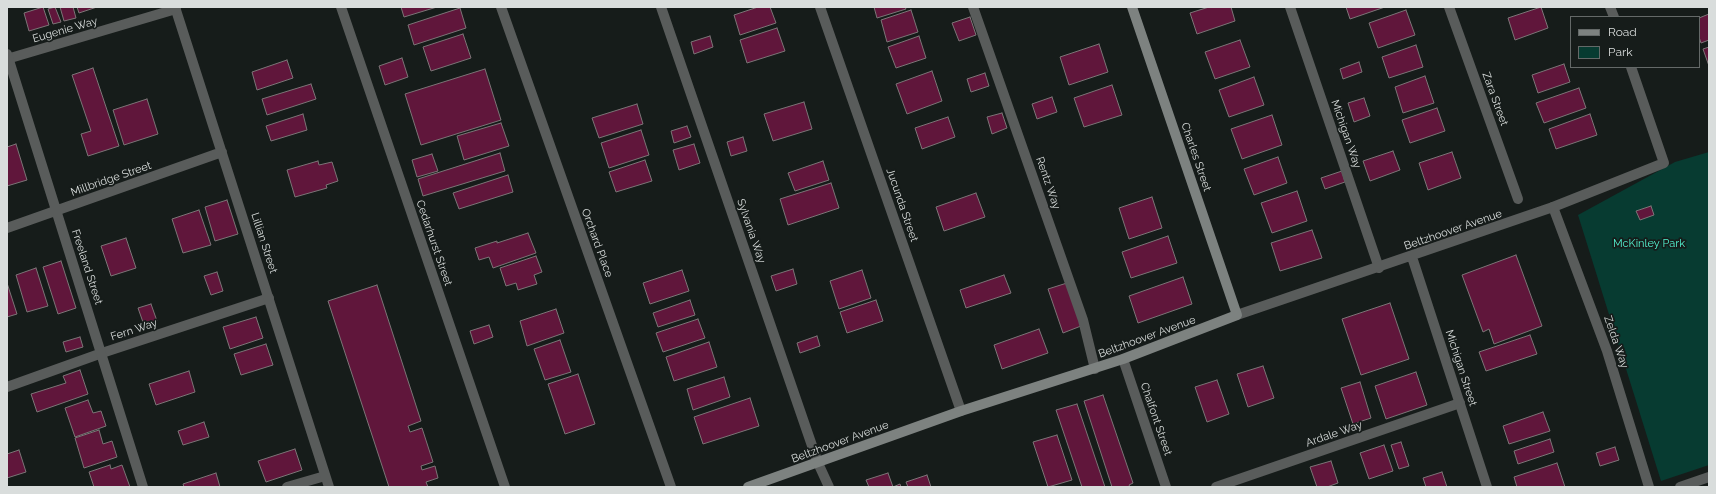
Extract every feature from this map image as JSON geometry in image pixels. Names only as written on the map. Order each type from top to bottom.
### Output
[{"type":"street","name":"Cedarhurst Street","points":[[341,7],[505,487]]},
{"type":"street","name":"Orchard Place","points":[[501,7],[672,487]]},
{"type":"street","name":"Sylvania Way","points":[[661,7],[818,463],[829,487]]},
{"type":"street","name":"Jucunda Street","points":[[820,7],[961,411]]},
{"type":"street","name":"Rentz Way","points":[[973,7],[1083,320],[1095,368]]},
{"type":"street","name":"Charles Street","points":[[1132,7],[1237,315]]},
{"type":"street","name":"Michigan Way","points":[[1290,7],[1379,268]]},
{"type":"street","name":"Zara Street","points":[[1449,7],[1518,199]]},
{"type":"street","name":"Eugenie Way","points":[[8,57],[178,8]]},
{"type":"street","name":"Lillian Street","points":[[178,8],[222,152],[329,487]]},
{"type":"street","name":"Freeland Street","points":[[8,57],[143,487]]},
{"type":"street","name":"Beltzhoover Avenue","points":[[748,487],[961,411],[1123,359],[1237,315],[1412,257],[1553,207],[1664,163],[1631,68]]},
{"type":"street","name":"Millbridge Street","points":[[7,228],[222,152]]},
{"type":"street","name":"Zelda Way","points":[[1553,207],[1607,351],[1649,487]]},
{"type":"street","name":"Michigan Street","points":[[1412,257],[1487,487]]},
{"type":"street","name":"Fern Way","points":[[7,387],[102,353],[269,298]]},
{"type":"street","name":"Chalfont Street","points":[[1123,359],[1166,487]]},
{"type":"street","name":"Ardale Way","points":[[1216,487],[1460,403]]},
{"type":"street","points":[[287,487],[325,476]]},
{"type":"street","points":[[1680,487],[1709,477]]},
{"type":"green space","name":"McKinley Park","points":[[1709,152],[1709,465],[1661,481],[1578,215],[1675,162]]},
{"type":"building","points":[[43,7],[49,25],[29,31],[24,13]]},
{"type":"building","points":[[55,7],[61,22],[53,24],[48,9]]},
{"type":"building","points":[[60,7],[73,7],[76,18],[64,21]]},
{"type":"building","points":[[77,7],[97,7],[79,13]]},
{"type":"building","points":[[401,7],[437,7],[404,17]]},
{"type":"building","points":[[758,7],[770,7],[776,23],[740,35],[734,15]]},
{"type":"building","points":[[874,7],[905,7],[906,9],[877,18]]},
{"type":"building","points":[[1209,7],[1231,7],[1235,21],[1197,34],[1190,13]]},
{"type":"building","points":[[1346,7],[1385,7],[1350,19]]},
{"type":"building","points":[[1541,7],[1548,28],[1515,40],[1508,18]]},
{"type":"building","points":[[460,8],[466,28],[414,45],[408,25]]},
{"type":"building","points":[[911,10],[918,32],[887,42],[881,20]]},
{"type":"building","points":[[1406,10],[1415,35],[1378,48],[1369,23]]},
{"type":"building","points":[[1709,14],[1709,40],[1701,43],[1700,40],[1700,18]]},
{"type":"building","points":[[970,17],[976,35],[959,41],[952,23]]},
{"type":"building","points":[[777,28],[785,51],[747,63],[740,40]]},
{"type":"building","points":[[463,34],[471,58],[431,71],[423,47]]},
{"type":"building","points":[[710,36],[713,47],[694,54],[691,42]]},
{"type":"building","points":[[919,36],[926,58],[896,68],[888,47]]},
{"type":"building","points":[[1240,40],[1250,67],[1215,79],[1205,52]]},
{"type":"building","points":[[1099,44],[1108,72],[1069,85],[1060,57]]},
{"type":"building","points":[[1416,45],[1423,67],[1389,78],[1382,57]]},
{"type":"building","points":[[1709,47],[1709,66],[1703,49]]},
{"type":"building","points":[[402,58],[408,77],[385,85],[379,66]]},
{"type":"building","points":[[287,60],[293,78],[257,90],[252,72]]},
{"type":"building","points":[[1359,62],[1362,72],[1343,79],[1340,69]]},
{"type":"building","points":[[1564,64],[1570,82],[1538,93],[1532,75]]},
{"type":"building","points":[[93,68],[119,146],[88,156],[81,134],[91,131],[72,75]]},
{"type":"building","points":[[485,69],[501,120],[421,145],[405,94]]},
{"type":"building","points":[[932,71],[942,101],[907,114],[896,84]]},
{"type":"building","points":[[985,73],[989,86],[971,92],[967,79]]},
{"type":"building","points":[[1425,76],[1434,103],[1403,113],[1395,87]]},
{"type":"building","points":[[1254,77],[1264,105],[1229,117],[1219,90]]},
{"type":"building","points":[[311,84],[316,99],[267,115],[262,99]]},
{"type":"building","points":[[1112,85],[1122,115],[1084,127],[1074,98]]},
{"type":"building","points":[[1579,88],[1586,108],[1544,123],[1536,103]]},
{"type":"building","points":[[1052,97],[1057,112],[1037,119],[1032,104]]},
{"type":"building","points":[[1364,98],[1370,116],[1354,122],[1348,103]]},
{"type":"building","points":[[147,99],[158,134],[124,145],[113,110]]},
{"type":"building","points":[[804,102],[812,129],[773,141],[764,114]]},
{"type":"building","points":[[637,104],[643,124],[599,138],[592,118]]},
{"type":"building","points":[[1437,108],[1445,131],[1410,143],[1402,120]]},
{"type":"building","points":[[1002,113],[1007,128],[992,134],[987,117]]},
{"type":"building","points":[[303,114],[307,130],[271,141],[266,126]]},
{"type":"building","points":[[1590,114],[1597,135],[1556,149],[1549,129]]},
{"type":"building","points":[[1272,115],[1282,145],[1242,159],[1231,129]]},
{"type":"building","points":[[948,117],[955,137],[922,149],[915,128]]},
{"type":"building","points":[[501,123],[509,146],[464,160],[457,136]]},
{"type":"building","points":[[687,126],[691,137],[674,143],[671,131]]},
{"type":"building","points":[[641,130],[649,155],[609,168],[601,143]]},
{"type":"building","points":[[743,137],[747,151],[731,156],[727,142]]},
{"type":"building","points":[[16,144],[27,180],[7,186],[7,147]]},
{"type":"building","points":[[694,144],[700,163],[679,170],[673,150]]},
{"type":"building","points":[[1393,151],[1400,170],[1370,181],[1363,161]]},
{"type":"building","points":[[1452,152],[1461,178],[1428,190],[1419,163]]},
{"type":"building","points":[[500,153],[505,171],[423,196],[418,179]]},
{"type":"building","points":[[432,154],[438,171],[417,177],[412,160]]},
{"type":"building","points":[[1278,157],[1287,183],[1254,195],[1244,169]]},
{"type":"building","points":[[645,160],[652,181],[616,192],[609,172]]},
{"type":"building","points":[[318,161],[319,165],[332,162],[338,181],[326,185],[327,188],[295,197],[287,170]]},
{"type":"building","points":[[823,161],[829,180],[795,191],[788,173]]},
{"type":"building","points":[[1342,171],[1345,182],[1325,189],[1321,178]]},
{"type":"building","points":[[508,175],[513,192],[459,209],[453,193]]},
{"type":"building","points":[[831,183],[839,208],[788,225],[780,199]]},
{"type":"building","points":[[1297,191],[1307,221],[1272,233],[1261,203]]},
{"type":"building","points":[[976,193],[985,217],[944,231],[936,207]]},
{"type":"building","points":[[1152,197],[1162,228],[1129,239],[1119,208]]},
{"type":"building","points":[[227,200],[238,234],[215,241],[205,207]]},
{"type":"building","points":[[1651,206],[1654,215],[1640,220],[1636,211]]},
{"type":"building","points":[[199,210],[211,245],[183,253],[172,219]]},
{"type":"building","points":[[1312,230],[1322,258],[1280,271],[1271,243]]},
{"type":"building","points":[[528,233],[536,253],[493,268],[489,257],[479,260],[475,248]]},
{"type":"building","points":[[1168,236],[1177,263],[1131,278],[1122,252]]},
{"type":"building","points":[[126,238],[136,268],[111,276],[101,246]]},
{"type":"building","points":[[1516,255],[1542,326],[1494,344],[1489,329],[1483,332],[1462,275]]},
{"type":"building","points":[[536,256],[542,272],[534,275],[537,284],[518,290],[516,283],[506,286],[500,268]]},
{"type":"building","points":[[61,261],[76,308],[58,314],[43,267]]},
{"type":"building","points":[[36,268],[48,306],[27,312],[16,275]]},
{"type":"building","points":[[793,269],[797,284],[776,291],[771,276]]},
{"type":"building","points":[[682,270],[689,291],[650,304],[643,283]]},
{"type":"building","points":[[862,270],[871,298],[839,309],[830,281]]},
{"type":"building","points":[[217,272],[223,291],[211,295],[204,276]]},
{"type":"building","points":[[1004,275],[1011,293],[966,308],[960,290]]},
{"type":"building","points":[[1183,277],[1192,304],[1138,323],[1129,296]]},
{"type":"building","points":[[7,283],[17,314],[7,317]]},
{"type":"building","points":[[1067,283],[1081,326],[1063,333],[1048,289]]},
{"type":"building","points":[[377,285],[421,421],[408,426],[410,432],[422,428],[433,462],[421,466],[422,470],[435,466],[438,478],[426,482],[428,487],[389,487],[328,301]]},
{"type":"building","points":[[690,300],[695,315],[658,327],[653,313]]},
{"type":"building","points":[[876,300],[883,321],[847,333],[840,312]]},
{"type":"building","points":[[1390,303],[1409,359],[1361,375],[1342,319]]},
{"type":"building","points":[[151,304],[157,321],[144,325],[138,308]]},
{"type":"building","points":[[556,309],[564,333],[527,346],[520,321]]},
{"type":"building","points":[[256,317],[263,338],[230,349],[223,327]]},
{"type":"building","points":[[698,319],[705,338],[663,352],[656,333]]},
{"type":"building","points":[[489,325],[493,337],[474,344],[470,331]]},
{"type":"building","points":[[1039,329],[1048,353],[1002,369],[994,345]]},
{"type":"building","points":[[1530,335],[1537,354],[1486,371],[1479,352]]},
{"type":"building","points":[[817,336],[820,346],[800,353],[797,343]]},
{"type":"building","points":[[80,337],[83,347],[66,352],[63,342]]},
{"type":"building","points":[[560,340],[571,372],[545,380],[534,349]]},
{"type":"building","points":[[709,342],[717,367],[674,381],[666,357]]},
{"type":"building","points":[[266,344],[273,365],[241,375],[234,354]]},
{"type":"building","points":[[1263,366],[1274,398],[1248,407],[1237,374]]},
{"type":"building","points":[[80,370],[88,394],[37,412],[31,394],[66,383],[63,376]]},
{"type":"building","points":[[189,371],[195,392],[156,405],[149,384]]},
{"type":"building","points":[[1416,372],[1427,405],[1386,419],[1375,386]]},
{"type":"building","points":[[578,374],[595,424],[565,434],[548,384]]},
{"type":"building","points":[[724,377],[730,397],[693,410],[687,389]]},
{"type":"building","points":[[1217,380],[1229,414],[1207,422],[1195,387]]},
{"type":"building","points":[[1360,382],[1371,418],[1353,424],[1341,388]]},
{"type":"building","points":[[1103,395],[1133,483],[1129,485],[1130,487],[1112,487],[1084,401]]},
{"type":"building","points":[[750,398],[759,426],[703,444],[694,417]]},
{"type":"building","points":[[88,400],[93,413],[101,411],[106,426],[75,437],[65,408]]},
{"type":"building","points":[[1077,404],[1105,487],[1082,487],[1056,410]]},
{"type":"building","points":[[1543,412],[1550,431],[1509,444],[1503,426]]},
{"type":"building","points":[[204,422],[209,437],[183,445],[178,431]]},
{"type":"building","points":[[99,430],[103,444],[112,441],[117,457],[84,468],[75,438]]},
{"type":"building","points":[[1057,435],[1072,480],[1048,487],[1033,442]]},
{"type":"building","points":[[1550,439],[1554,452],[1518,464],[1514,451]]},
{"type":"building","points":[[1401,442],[1409,466],[1399,469],[1391,445]]},
{"type":"building","points":[[1384,445],[1393,471],[1369,479],[1360,453]]},
{"type":"building","points":[[1615,447],[1619,460],[1600,466],[1596,453]]},
{"type":"building","points":[[295,449],[302,470],[266,482],[258,461]]},
{"type":"building","points":[[19,450],[26,472],[7,478],[7,454]]},
{"type":"building","points":[[1331,461],[1338,483],[1327,487],[1317,487],[1310,467]]},
{"type":"building","points":[[1557,463],[1565,487],[1517,487],[1514,477]]},
{"type":"building","points":[[110,465],[111,469],[122,465],[130,487],[94,487],[89,472]]},
{"type":"building","points":[[1442,472],[1447,487],[1426,487],[1423,478]]},
{"type":"building","points":[[216,473],[220,487],[184,487],[183,484]]},
{"type":"building","points":[[888,473],[893,487],[869,487],[866,480]]},
{"type":"building","points":[[927,475],[931,487],[908,487],[906,482]]},
{"type":"building","points":[[900,484],[901,487],[893,487]]}]
